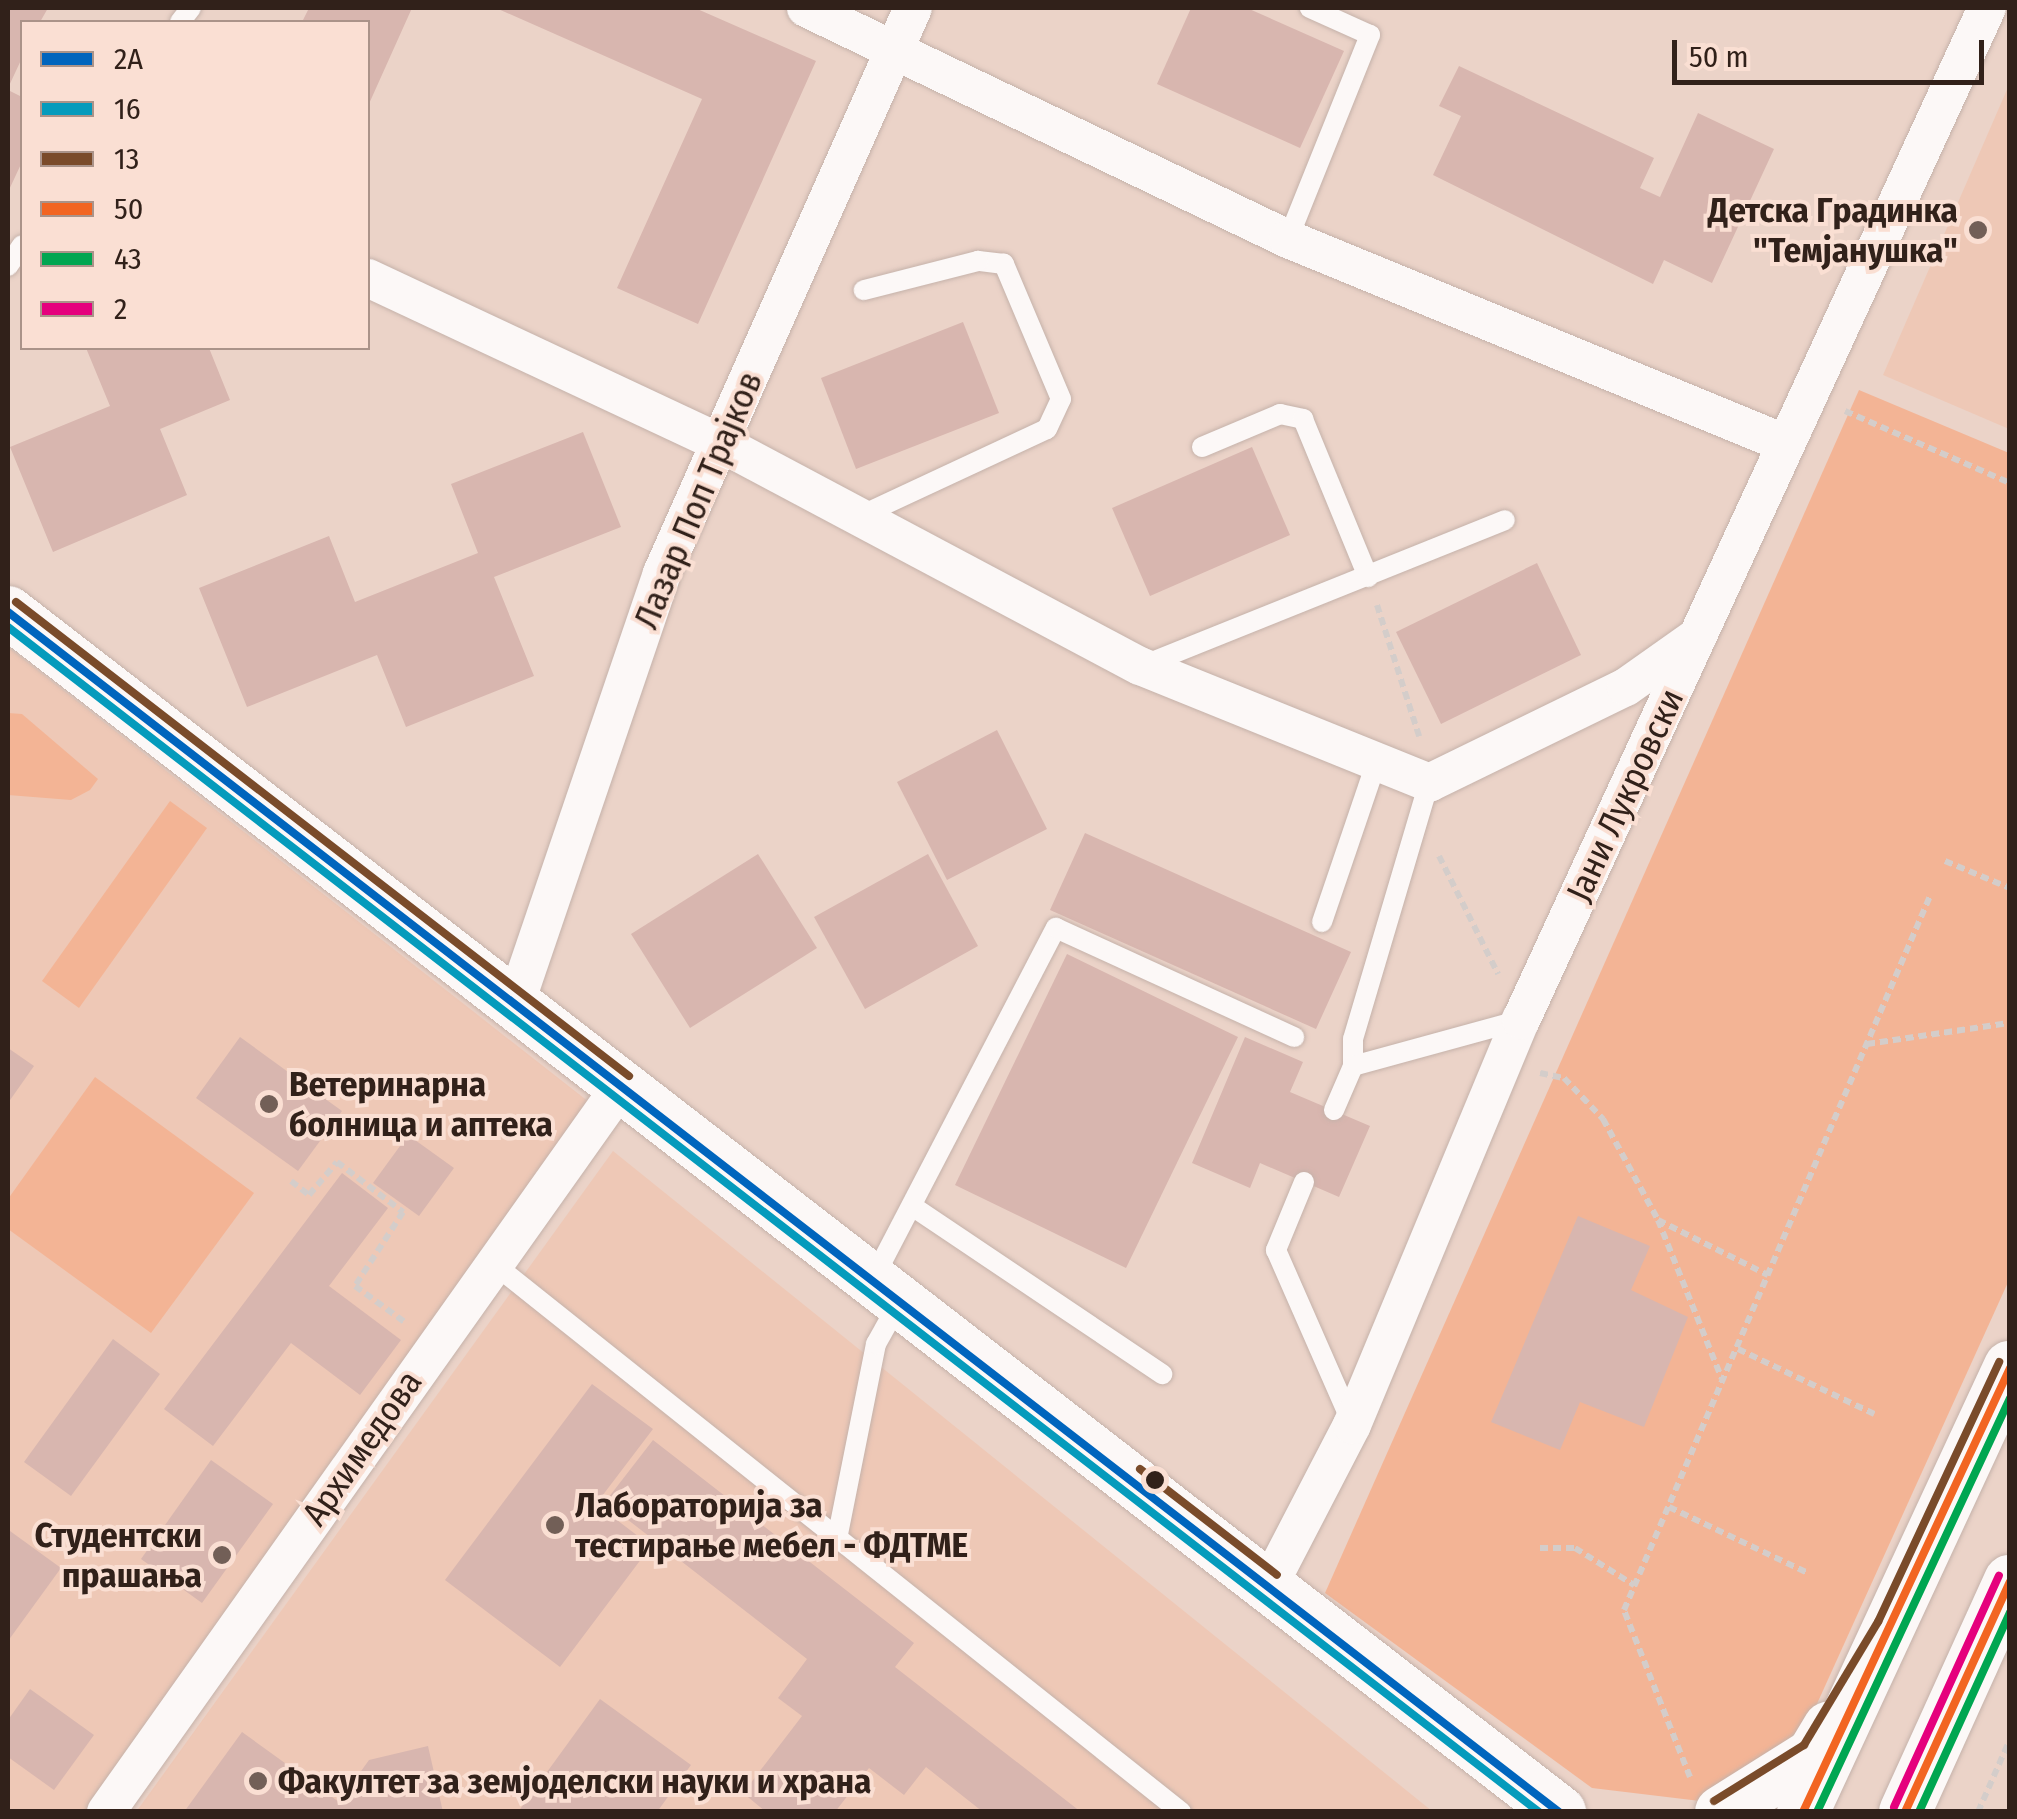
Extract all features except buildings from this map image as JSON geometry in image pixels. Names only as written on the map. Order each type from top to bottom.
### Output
[{"type":"street","points":[[806,8],[1288,239],[1784,442]]},
{"type":"street","name":"Лазар Поп Трајков","points":[[515,1006],[621,682],[913,8]]},
{"type":"street","name":"Јани Лукровски","points":[[1269,1585],[1352,1425],[1522,1020],[1986,8]]},
{"type":"street","points":[[370,279],[722,444],[1140,666],[1429,783],[1626,688],[1698,636]]},
{"type":"street","points":[[8,612],[1564,1810]]},
{"type":"street","name":"Архимедова","points":[[106,1812],[621,1086]]},
{"type":"street","points":[[1803,1812],[2010,1367]]},
{"type":"street","points":[[1905,1812],[2010,1581]]},
{"type":"street","points":[[1708,1802],[1812,1754],[1889,1628]]},
{"type":"street","points":[[1932,1812],[1948,1716]]},
{"type":"lane","points":[[1288,239],[1370,35],[1310,8]]},
{"type":"lane","points":[[856,518],[1046,429],[1061,398],[1004,264],[978,261],[864,290]]},
{"type":"lane","points":[[1202,446],[1280,414],[1303,419],[1368,576]]},
{"type":"lane","points":[[1140,666],[1505,520]]},
{"type":"lane","points":[[1322,922],[1376,763]]},
{"type":"lane","points":[[1334,1110],[1353,1066],[1353,1039],[1429,783]]},
{"type":"lane","points":[[837,1538],[887,1290],[915,1208],[1056,928],[1294,1038]]},
{"type":"lane","points":[[1353,1066],[1522,1020]]},
{"type":"lane","points":[[1304,1182],[1276,1250],[1352,1425]]},
{"type":"lane","points":[[915,1208],[1162,1374]]},
{"type":"lane","points":[[494,1264],[1181,1812]]},
{"type":"path","points":[[1807,394],[2010,482]]},
{"type":"path","points":[[1368,576],[1429,783],[1434,847],[1522,1020]]},
{"type":"path","points":[[1945,861],[2010,888]]},
{"type":"path","points":[[1708,1802],[1624,1610],[1930,896]]},
{"type":"path","points":[[1866,1044],[2010,1023]]},
{"type":"path","points":[[1503,1065],[1564,1078],[1603,1119],[1658,1220],[1722,1380]]},
{"type":"path","points":[[292,1180],[309,1195],[337,1162],[402,1212],[355,1286],[436,1344]]},
{"type":"path","points":[[1658,1220],[1768,1275]]},
{"type":"path","points":[[1738,1349],[1874,1414]]},
{"type":"path","points":[[1668,1507],[1806,1572]]},
{"type":"path","points":[[1540,1548],[1575,1548],[1634,1586]]},
{"type":"path","points":[[1978,1812],[2010,1739]]},
{"type":"shaded area","name":"Детска Градинка \"Темјанушка\"","points":[[2009,85],[2009,429],[1883,375]]},
{"type":"shaded area","points":[[1859,390],[2009,453],[2009,1280],[1806,1728],[1700,1801],[1592,1788],[1325,1593]]},
{"type":"shaded area","points":[[8,647],[589,1102],[87,1811],[8,1811]]},
{"type":"shaded area","points":[[8,713],[22,714],[98,779],[90,790],[71,800],[8,795]]},
{"type":"shaded area","points":[[170,801],[207,828],[79,1008],[42,981]]},
{"type":"shaded area","points":[[95,1077],[254,1193],[151,1333],[8,1229],[8,1199]]},
{"type":"shaded area","points":[[613,1151],[1432,1811],[136,1812]]},
{"type":"transit line","name":"13","points":[[16,602],[629,1076]]},
{"type":"transit line","name":"2A","points":[[8,612],[1559,1812]]},
{"type":"transit line","name":"16","points":[[8,627],[1539,1812]]},
{"type":"transit line","name":"13","points":[[1714,1801],[1804,1745],[1878,1622],[1999,1362]]},
{"type":"transit line","name":"50","points":[[1803,1812],[2010,1368]]},
{"type":"transit line","name":"43","points":[[1817,1812],[2010,1398]]},
{"type":"transit line","name":"13","points":[[1140,1469],[1277,1575]]},
{"type":"transit line","name":"2","points":[[1894,1807],[1999,1576]]},
{"type":"transit line","name":"50","points":[[1905,1812],[2010,1582]]},
{"type":"transit line","name":"43","points":[[1919,1812],[2010,1612]]},
{"type":"place","name":"Детска Градинка \"Темјанушка\"","points":[[1978,230]]},
{"type":"place","name":"Ветеринарна болница и аптека","points":[[269,1104]]},
{"type":"place","name":"Лабораторија за тестирање мебел - ФДТМЕ","points":[[555,1525]]},
{"type":"place","name":"Студентски прашања","points":[[222,1555]]},
{"type":"place","name":"Факултет за земјоделски науки и храна","points":[[258,1781]]}]
